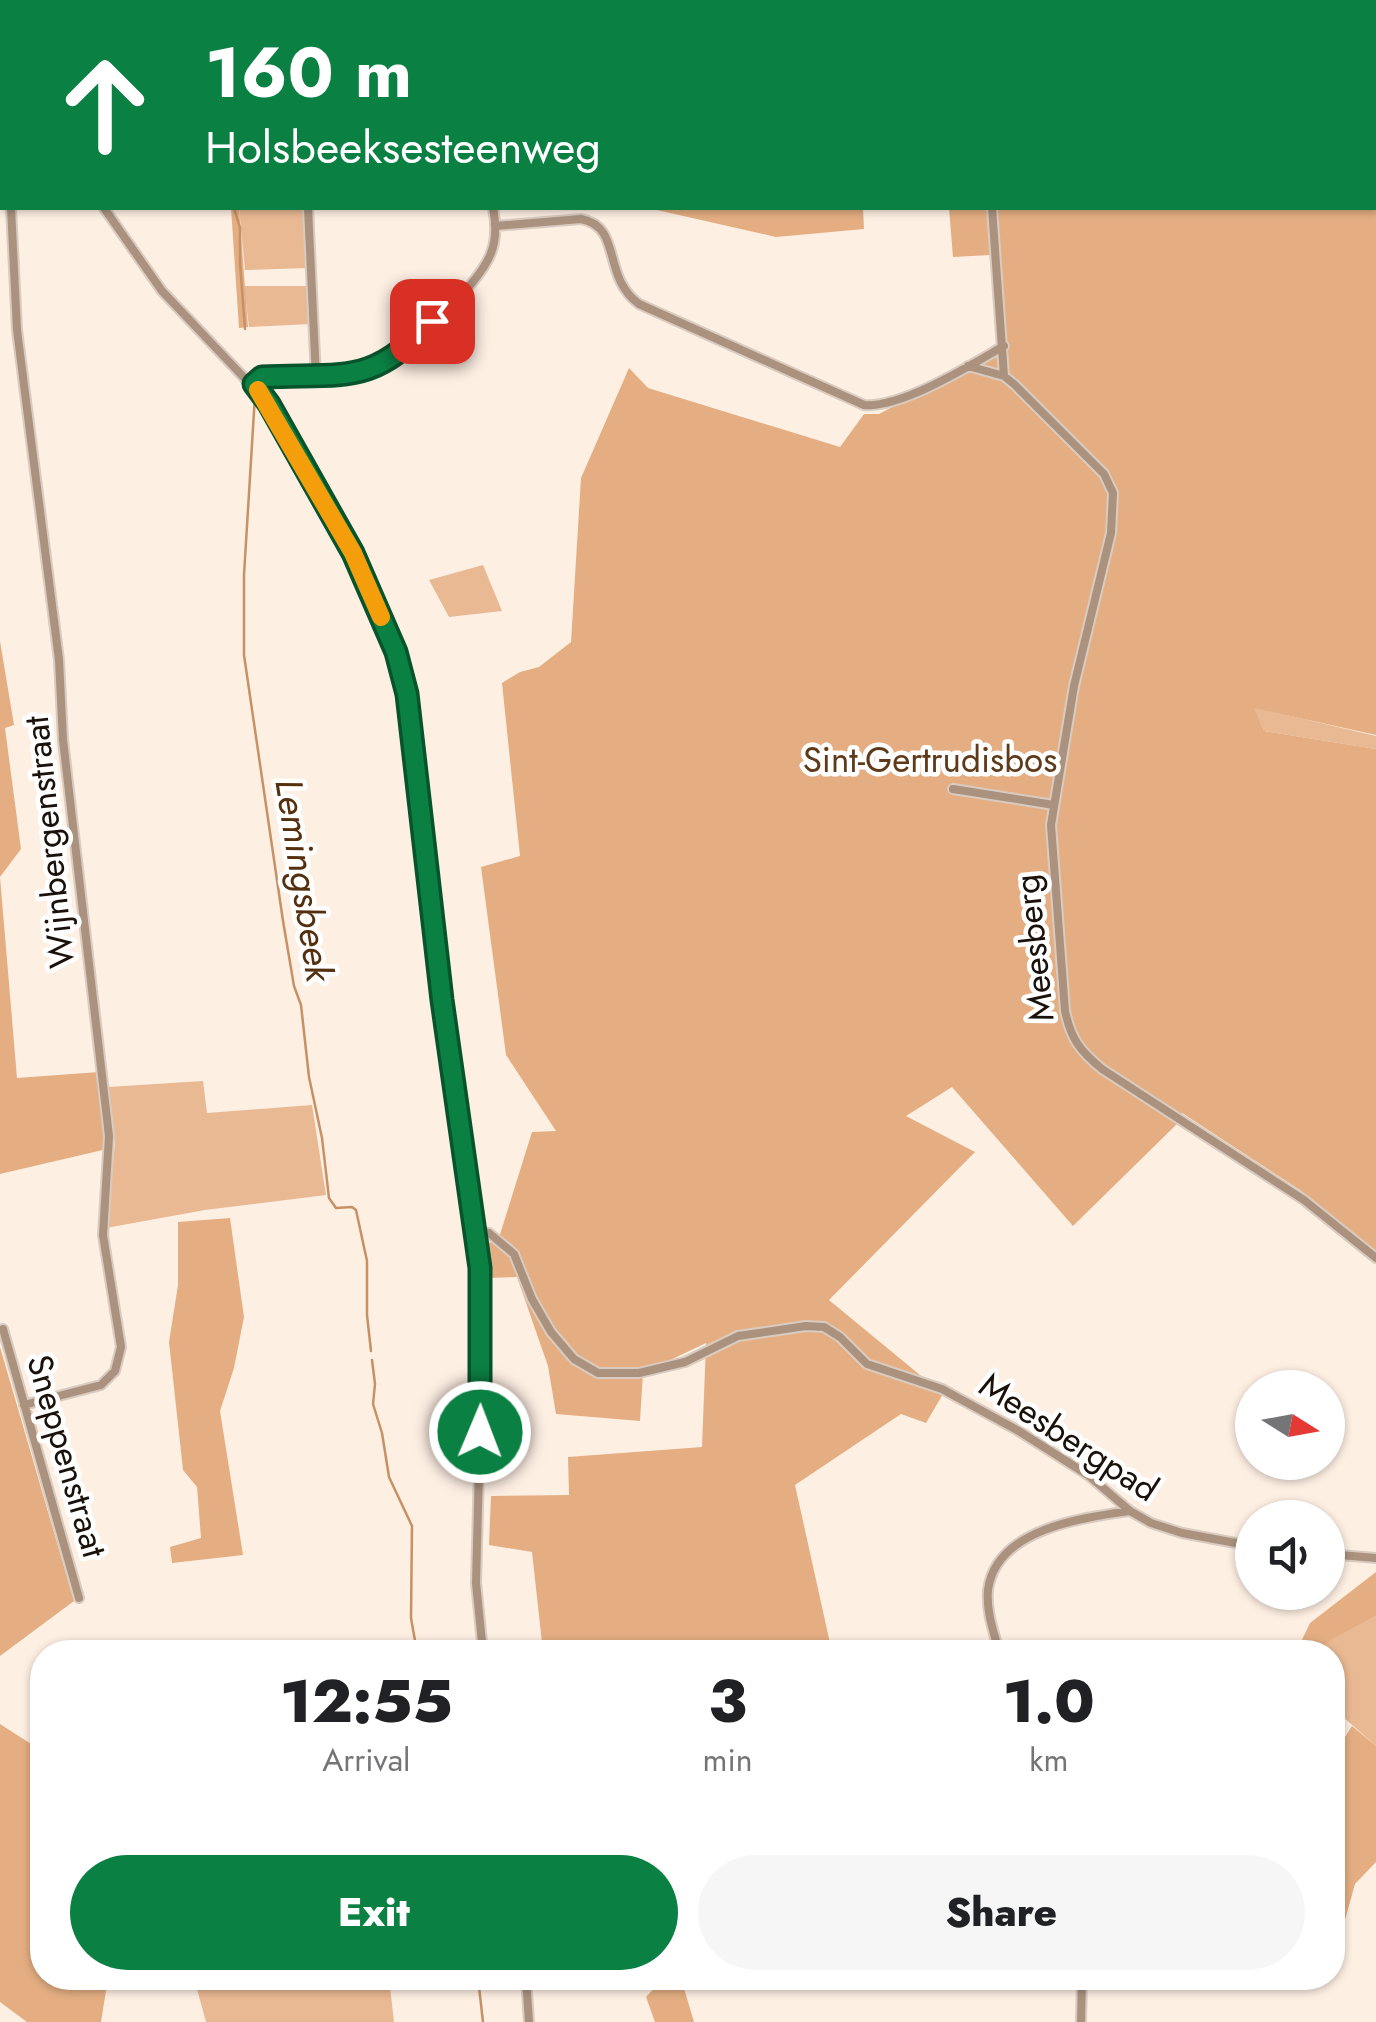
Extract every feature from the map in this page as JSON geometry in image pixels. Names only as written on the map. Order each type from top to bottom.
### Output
[{"type":"street","name":"Wijnbergenstraat","points":[[11,210],[17,330],[59,660],[63,740],[110,1136],[103,1236],[120,1347],[115,1371],[100,1384],[24,1405]]},
{"type":"street","points":[[105,210],[162,291],[269,404],[353,553],[402,673],[480,1268],[476,1583],[482,1640]]},
{"type":"street","points":[[308,210],[316,377]]},
{"type":"street","points":[[254,384],[262,377],[358,374],[374,369],[414,341],[475,281],[491,254],[493,210]]},
{"type":"street","points":[[968,366],[1004,376],[992,210]]},
{"type":"street","points":[[495,226],[581,218],[594,222],[607,237],[620,284],[639,304],[864,404],[884,405],[916,393],[1004,346]]},
{"type":"street","name":"Meesberg","points":[[1004,376],[1048,416],[1109,483],[1114,509],[1074,686],[1051,842],[1065,1011],[1073,1041],[1081,1052],[1304,1200],[1376,1258]]},
{"type":"street","points":[[953,789],[1054,805]]},
{"type":"street","name":"Meesbergpad","points":[[475,1230],[489,1234],[514,1254],[532,1299],[551,1332],[574,1359],[598,1372],[639,1374],[684,1362],[738,1336],[806,1326],[832,1330],[868,1364],[927,1383],[1017,1430],[1088,1475],[1130,1511],[1151,1523],[1235,1543]]},
{"type":"street","name":"Sneppenstraat","points":[[2,1329],[79,1598]]},
{"type":"street","points":[[996,1640],[988,1586],[997,1564],[1017,1544],[1041,1531],[1130,1511]]},
{"type":"street","points":[[1345,1555],[1376,1558]]},
{"type":"street","points":[[527,1990],[529,2022]]},
{"type":"street","points":[[1081,2022],[1082,1990]]},
{"type":"shaded area","points":[[239,210],[305,210],[308,268],[245,270]]},
{"type":"shaded area","points":[[244,286],[309,286],[312,324],[249,327]]},
{"type":"shaded area","points":[[483,565],[502,611],[449,617],[429,580]]},
{"type":"shaded area","points":[[1253,707],[1376,736],[1376,749],[1264,731]]},
{"type":"shaded area","points":[[203,1081],[207,1113],[312,1105],[326,1195],[205,1210],[106,1228],[115,1143],[108,1087]]},
{"type":"shaded area","points":[[1376,1616],[1376,1746],[1345,1719],[1345,1640],[1330,1640]]},
{"type":"shaded area","points":[[197,1990],[390,1990],[394,2022],[206,2022]]},
{"type":"green space","points":[[231,210],[239,210],[248,327],[239,328]]},
{"type":"green space","points":[[657,210],[863,210],[864,229],[776,237]]},
{"type":"green space","name":"Sint-Gertrudisbos","points":[[949,210],[1376,210],[1376,735],[1254,708],[1264,731],[1376,749],[1376,1251],[1300,1190],[1182,1113],[1179,1122],[1073,1226],[952,1087],[906,1116],[975,1152],[829,1300],[943,1394],[926,1423],[901,1414],[795,1485],[829,1640],[542,1640],[532,1552],[489,1545],[491,1496],[569,1495],[568,1457],[702,1447],[706,1343],[643,1373],[640,1421],[556,1414],[548,1366],[517,1277],[486,1278],[488,1242],[497,1244],[532,1132],[556,1131],[506,1055],[481,867],[520,856],[502,683],[539,667],[571,642],[581,478],[629,368],[648,388],[840,447],[864,414],[879,414],[998,351],[990,255],[953,257]]},
{"type":"green space","points":[[0,641],[14,725],[5,728],[21,849],[0,877]]},
{"type":"green space","points":[[0,877],[17,1078],[99,1072],[107,1149],[0,1174]]},
{"type":"green space","points":[[230,1218],[244,1317],[220,1411],[243,1555],[172,1563],[170,1547],[201,1538],[197,1487],[183,1470],[169,1342],[178,1285],[178,1222]]},
{"type":"green space","points":[[0,1347],[74,1601],[0,1656]]},
{"type":"green space","points":[[1376,1572],[1376,1616],[1331,1640],[1302,1640],[1310,1623],[1327,1610],[1345,1610],[1345,1596]]},
{"type":"green space","points":[[0,1724],[30,1743],[30,1990],[106,1990],[101,2022],[27,2022],[0,2002]]},
{"type":"green space","points":[[1352,1726],[1376,1746],[1376,1862],[1355,1884],[1345,1920],[1345,1737]]},
{"type":"green space","points":[[653,1990],[685,1990],[694,2022],[655,2022],[646,1997]]},
{"type":"waterway","name":"Lemingsbeek","points":[[235,210],[240,228],[245,329]]},
{"type":"waterway","name":"Lemingsbeek","points":[[255,395],[244,575],[244,655],[329,1198],[336,1208],[356,1210],[367,1261],[371,1351]]},
{"type":"waterway","name":"Lemingsbeek","points":[[372,1360],[373,1404],[389,1477],[412,1526],[411,1618],[415,1640]]},
{"type":"waterway","name":"Lemingsbeek","points":[[479,1990],[483,2022]]},
{"type":"slow traffic","points":[[258,390],[353,553],[381,617]]},
{"type":"route","points":[[432,321],[414,341],[374,369],[316,377],[262,377],[254,384],[353,553],[396,652],[407,694],[442,1000],[480,1268],[480,1432]]}]
